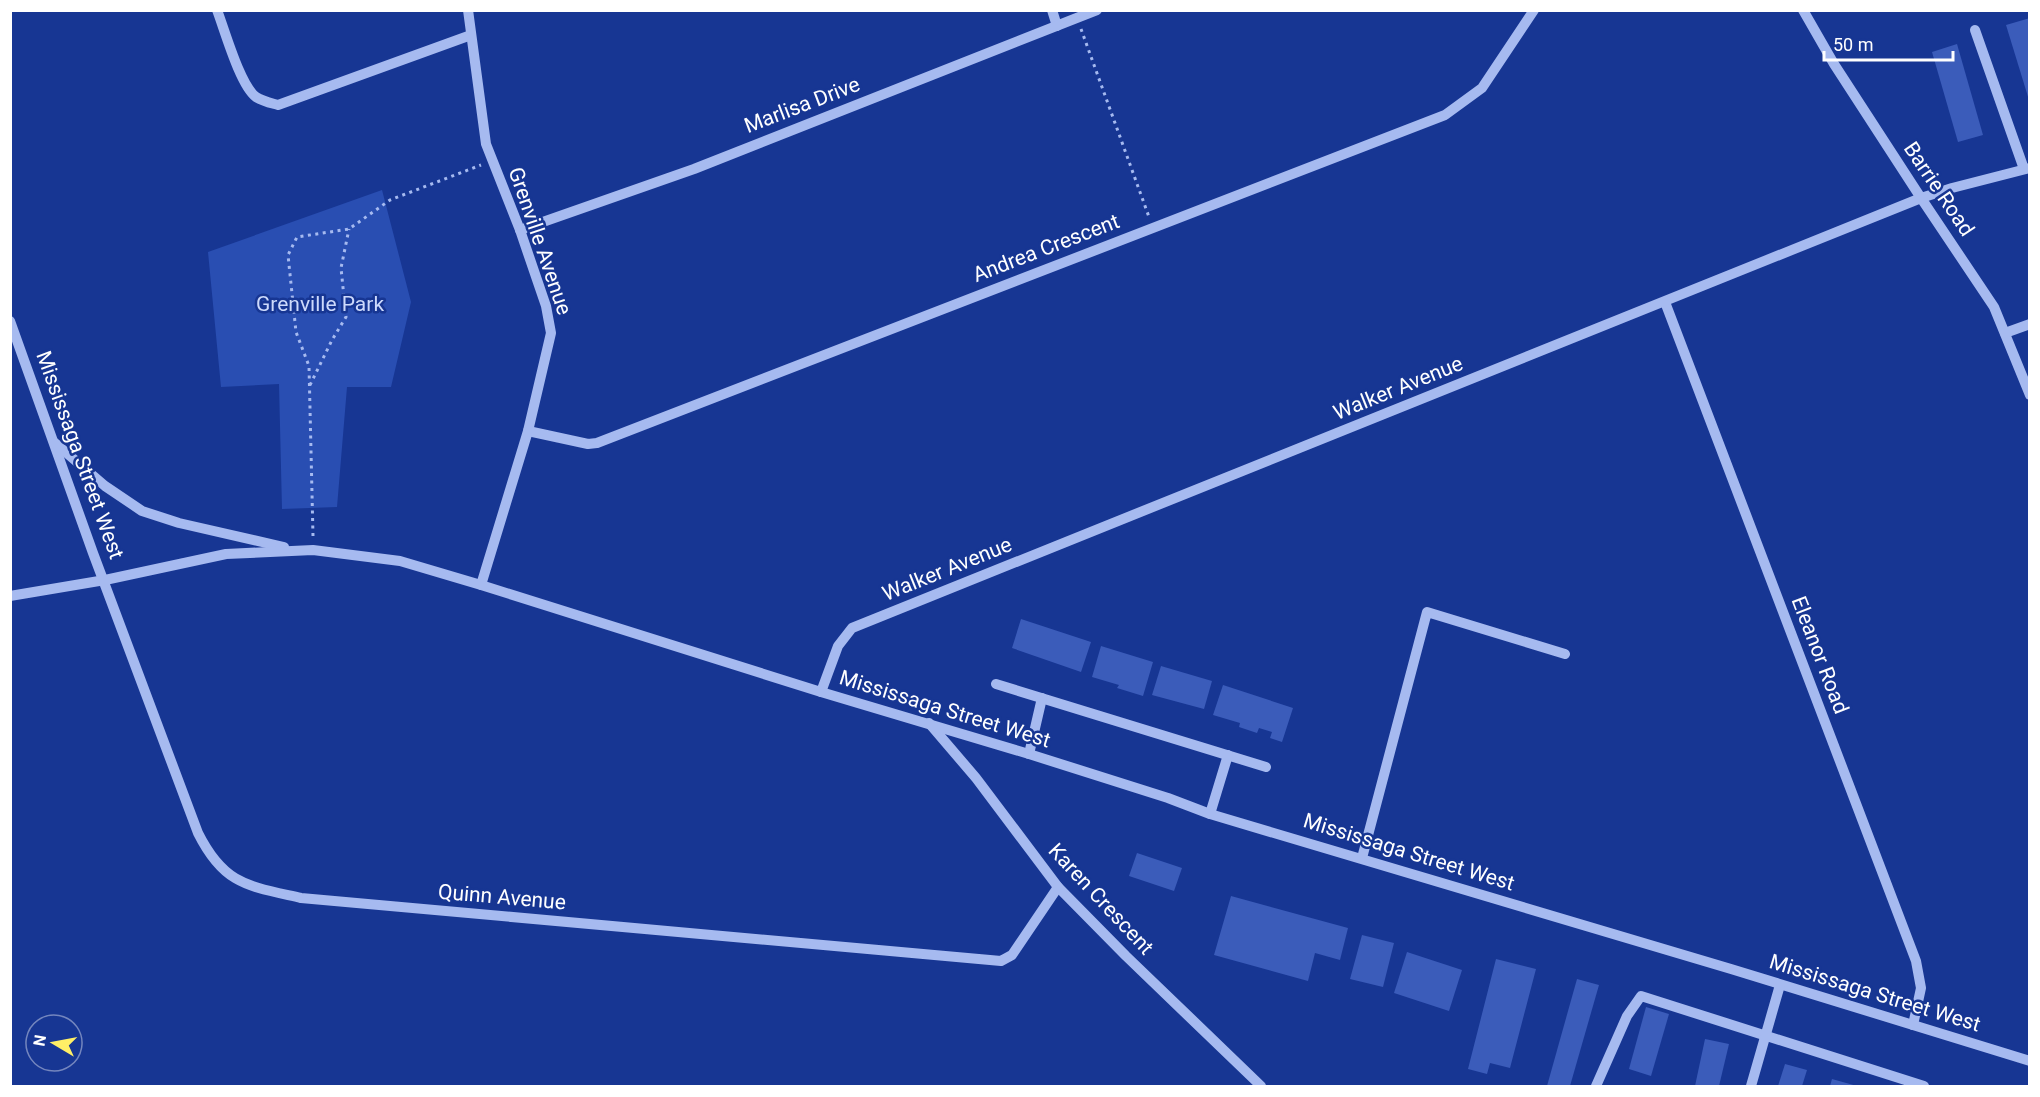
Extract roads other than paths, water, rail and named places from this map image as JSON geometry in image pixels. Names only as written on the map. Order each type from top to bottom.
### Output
[{"type":"street","points":[[217,10],[243,80],[250,91],[258,99],[278,105],[471,35]]},
{"type":"street","name":"Grenville Avenue","points":[[468,10],[486,144],[520,230],[546,306],[551,333],[528,431],[480,585]]},
{"type":"street","points":[[1052,10],[1057,26]]},
{"type":"street","name":"Marlisa Drive","points":[[520,230],[694,169],[1096,10]]},
{"type":"street","name":"Andrea Crescent","points":[[528,431],[588,444],[597,443],[1445,115],[1482,88],[1534,10]]},
{"type":"street","name":"Barrie Road","points":[[1803,10],[1834,64],[1994,306],[2030,395]]},
{"type":"street","points":[[1975,30],[2027,169]]},
{"type":"street","name":"Walker Avenue","points":[[821,692],[838,646],[852,628],[1921,198],[2027,169]]},
{"type":"street","name":"Eleanor Road","points":[[1665,302],[1916,961],[1921,988],[1912,1025]]},
{"type":"street","name":"Mississaga Street West","points":[[10,321],[105,580],[226,554],[313,550],[400,561],[1029,754],[1168,798],[1210,814],[2030,1061]]},
{"type":"street","points":[[2005,333],[2030,324]]},
{"type":"street","points":[[54,442],[105,486],[142,511],[179,523],[299,550]]},
{"type":"street","points":[[10,596],[105,580]]},
{"type":"street","name":"Quinn Avenue","points":[[105,580],[198,833],[210,856],[228,875],[259,889],[302,898],[1001,961],[1012,955],[1058,886]]},
{"type":"street","points":[[1362,858],[1427,612],[1565,654]]},
{"type":"street","points":[[996,684],[1266,767]]},
{"type":"street","points":[[1029,754],[1042,698]]},
{"type":"street","name":"Karen Crescent","points":[[928,723],[976,778],[1058,886],[1126,956],[1261,1086]]},
{"type":"street","points":[[1210,814],[1228,755]]},
{"type":"street","points":[[1751,1086],[1780,985]]},
{"type":"street","points":[[1596,1086],[1627,1016],[1641,996],[1924,1086]]},
{"type":"park label","name":"Grenville Park","points":[[320,304]]}]
